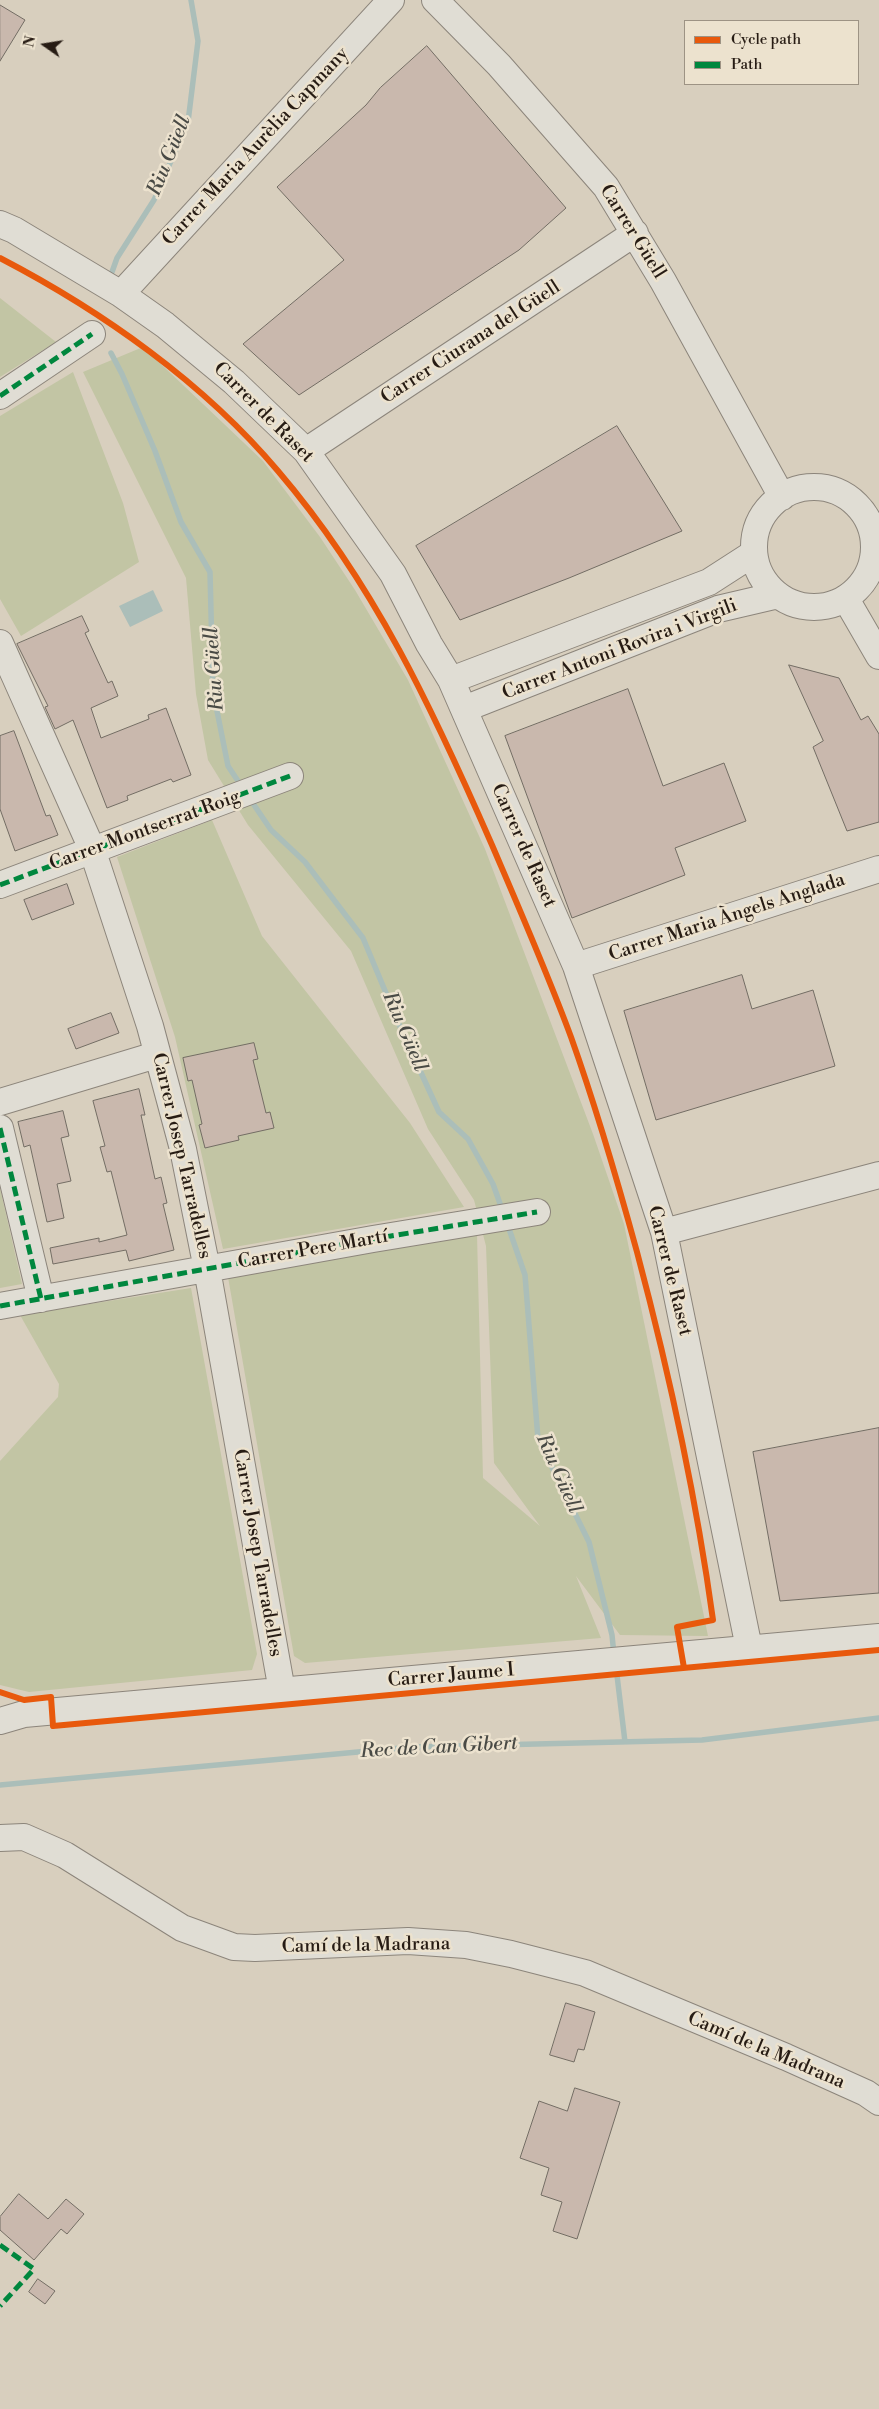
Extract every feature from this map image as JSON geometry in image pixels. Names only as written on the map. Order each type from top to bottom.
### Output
[{"type":"street","name":"Carrer Maria Aurèlia Capmany","points":[[121,294],[392,0]]},
{"type":"street","name":"Carrer Güell","points":[[435,0],[499,65],[606,187],[635,233],[782,497]]},
{"type":"street","name":"Carrer de Raset","points":[[0,224],[14,230],[121,294],[165,324],[227,375],[306,452],[393,574],[450,680],[576,966],[664,1232],[749,1648]]},
{"type":"street","name":"Carrer Ciurana del Güell","points":[[306,452],[635,233]]},
{"type":"street","points":[[0,396],[92,334]]},
{"type":"street","points":[[814,487],[836,491],[855,502],[875,522],[875,544],[871,570],[865,581],[846,599],[832,606],[817,608],[801,607],[778,595],[764,580],[754,553],[754,540],[760,521],[772,505],[782,497],[803,488],[814,487]]},
{"type":"street","name":"Carrer Antoni Rovira i Virgili","points":[[450,680],[709,582],[754,553]]},
{"type":"street","name":"Carrer Antoni Rovira i Virgili","points":[[464,709],[718,609],[778,595]]},
{"type":"street","points":[[846,599],[879,656]]},
{"type":"street","name":"Carrer Josep Tarradelles","points":[[1,648],[92,849],[150,1026],[156,1055],[183,1149],[208,1269],[282,1691]]},
{"type":"street","name":"Carrer Montserrat Roig","points":[[0,885],[290,776]]},
{"type":"street","name":"Carrer Maria Àngels Anglada","points":[[576,966],[879,869]]},
{"type":"street","points":[[0,1102],[156,1055]]},
{"type":"street","points":[[0,1128],[41,1299]]},
{"type":"street","points":[[664,1232],[879,1176]]},
{"type":"street","name":"Carrer Pere Martí","points":[[0,1306],[537,1212]]},
{"type":"street","name":"Carrer Jaume I","points":[[8,1714],[879,1637]]},
{"type":"street","name":"Camí de la Madrana","points":[[0,1838],[24,1837],[65,1855],[182,1928],[234,1947],[274,1948],[408,1941],[466,1945],[585,1973],[786,2057],[866,2093],[879,2102]]},
{"type":"green space","points":[[0,298],[56,342],[0,377]]},
{"type":"green space","points":[[143,347],[263,461],[320,537],[355,590],[408,680],[485,849],[593,1134],[624,1224],[708,1636],[620,1635],[576,1576],[601,1638],[305,1663],[294,1656],[228,1277],[477,1234],[483,1478],[540,1526],[494,1463],[486,1246],[474,1200],[428,1129],[351,951],[248,825],[208,760],[196,694],[186,578],[83,372]]},
{"type":"green space","points":[[73,372],[123,503],[139,562],[21,636],[0,599],[0,416]]},
{"type":"green space","points":[[212,820],[262,936],[410,1123],[464,1207],[223,1249],[175,1037],[117,857]]},
{"type":"green space","points":[[0,1188],[22,1284],[0,1288]]},
{"type":"green space","points":[[191,1288],[257,1654],[252,1670],[29,1692],[0,1685],[0,1461],[58,1397],[59,1384],[20,1315]]},
{"type":"shaded area","points":[[153,590],[163,611],[130,627],[119,606]]},
{"type":"building","points":[[0,5],[25,20],[0,61]]},
{"type":"building","points":[[427,46],[566,208],[519,250],[299,395],[243,344],[344,260],[277,187],[366,105],[380,88]]},
{"type":"building","points":[[617,426],[682,531],[569,578],[460,620],[416,546]]},
{"type":"building","points":[[82,616],[89,631],[85,633],[108,683],[112,681],[118,696],[91,708],[101,738],[149,719],[148,715],[166,708],[191,775],[173,782],[171,779],[127,796],[128,800],[107,808],[73,720],[55,729],[45,707],[48,706],[17,644]]},
{"type":"building","points":[[789,665],[839,678],[861,720],[868,716],[879,734],[879,822],[847,831],[813,747],[823,741]]},
{"type":"building","points":[[628,689],[663,786],[724,763],[746,821],[675,848],[685,875],[572,918],[505,736]]},
{"type":"building","points":[[14,731],[46,816],[50,815],[58,835],[15,851],[0,809],[0,736]]},
{"type":"building","points":[[67,884],[74,904],[32,920],[24,900]]},
{"type":"building","points":[[742,975],[752,1009],[813,990],[835,1066],[656,1120],[624,1011]]},
{"type":"building","points":[[111,1013],[119,1033],[76,1049],[68,1029]]},
{"type":"building","points":[[254,1043],[258,1059],[253,1060],[266,1113],[270,1112],[274,1128],[238,1136],[239,1140],[205,1148],[199,1125],[202,1124],[192,1080],[188,1081],[183,1058]]},
{"type":"building","points":[[139,1089],[145,1115],[141,1115],[155,1179],[161,1177],[167,1203],[163,1204],[174,1250],[129,1261],[126,1250],[53,1264],[50,1248],[99,1238],[99,1242],[127,1235],[111,1171],[107,1172],[100,1147],[105,1146],[93,1101]]},
{"type":"building","points":[[63,1111],[69,1136],[61,1138],[71,1181],[57,1184],[64,1218],[47,1222],[30,1145],[24,1147],[18,1122]]},
{"type":"building","points":[[879,1428],[879,1593],[780,1601],[753,1452]]},
{"type":"building","points":[[566,2003],[595,2012],[584,2050],[578,2049],[574,2062],[550,2055]]},
{"type":"building","points":[[575,2088],[620,2102],[577,2239],[553,2231],[562,2202],[541,2195],[549,2168],[520,2158],[539,2101],[567,2111]]},
{"type":"building","points":[[19,2194],[48,2219],[66,2199],[84,2214],[67,2234],[61,2229],[34,2260],[0,2230],[0,2217]]},
{"type":"building","points":[[38,2279],[55,2291],[45,2304],[29,2292]]},
{"type":"waterway","name":"Riu Güell","points":[[112,272],[117,258],[154,200],[188,122],[198,41],[191,0]]},
{"type":"waterway","name":"Riu Güell","points":[[111,353],[155,451],[181,522],[210,572],[213,691],[228,766],[242,787]]},
{"type":"waterway","name":"Riu Güell","points":[[250,799],[271,830],[305,862],[363,938],[401,1029],[439,1112],[468,1139],[493,1184],[503,1212]]},
{"type":"waterway","name":"Riu Güell","points":[[507,1223],[525,1275],[538,1439],[589,1542],[612,1635],[614,1655]]},
{"type":"waterway","name":"Riu Güell","points":[[616,1667],[625,1742]]},
{"type":"waterway","name":"Rec de Can Gibert","points":[[0,1785],[412,1747],[702,1740],[879,1718]]},
{"type":"marked path","points":[[0,396],[92,334]]},
{"type":"marked path","points":[[0,885],[290,776]]},
{"type":"marked path","points":[[0,1128],[41,1299]]},
{"type":"marked path","points":[[0,1306],[373,1239],[537,1212]]},
{"type":"marked path","points":[[0,2245],[34,2269],[0,2306]]},
{"type":"cycle path","points":[[0,258],[76,301],[150,351],[218,408],[249,439],[278,471],[344,558],[399,649],[424,697],[492,845],[562,1013],[598,1117],[637,1252],[681,1434],[713,1620],[677,1627],[684,1668]]},
{"type":"cycle path","points":[[0,1692],[24,1700],[51,1697],[53,1726],[879,1650]]}]
